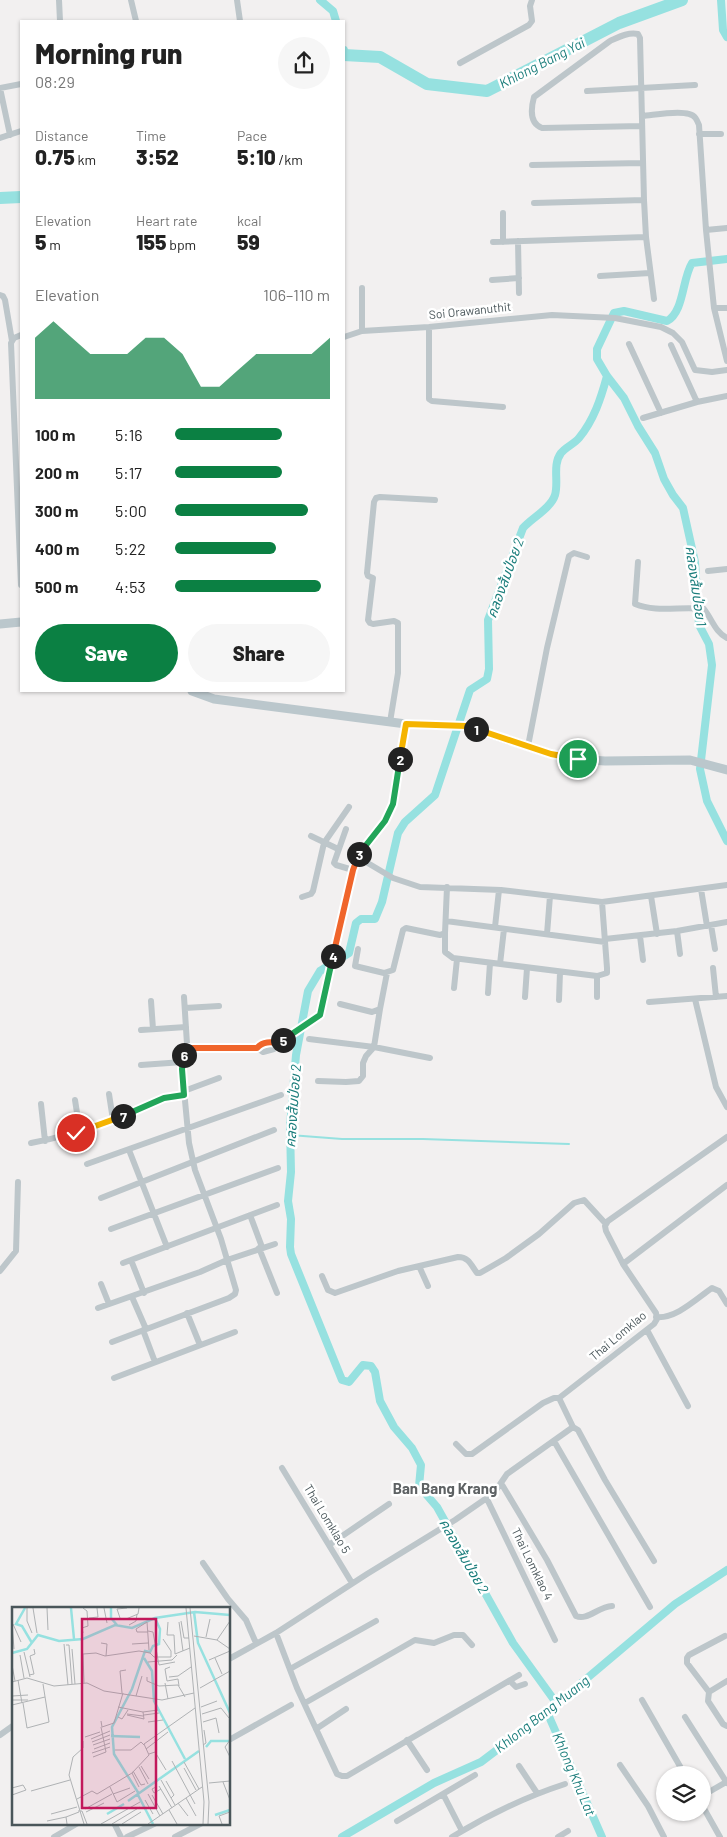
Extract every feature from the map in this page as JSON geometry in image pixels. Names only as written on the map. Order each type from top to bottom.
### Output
[{"type":"street","points":[[59,0],[60,20]]},
{"type":"street","points":[[131,0],[136,20]]},
{"type":"street","points":[[237,0],[240,20]]},
{"type":"street","points":[[460,63],[528,25],[532,21],[529,2]]},
{"type":"street","points":[[642,126],[542,128],[533,121],[532,106],[534,97],[610,41],[632,33],[638,34],[640,38],[646,238],[654,299]]},
{"type":"street","points":[[10,135],[0,88],[20,84]]},
{"type":"street","points":[[587,91],[695,85]]},
{"type":"street","points":[[642,116],[684,112],[691,114],[699,125],[706,230],[714,308],[725,346],[727,362]]},
{"type":"street","points":[[0,138],[20,132]]},
{"type":"street","points":[[700,134],[721,134]]},
{"type":"street","points":[[532,165],[643,163]]},
{"type":"street","points":[[534,203],[644,200]]},
{"type":"street","points":[[503,213],[503,242]]},
{"type":"street","points":[[706,230],[727,228]]},
{"type":"street","points":[[493,242],[646,238]]},
{"type":"street","points":[[518,241],[519,293]]},
{"type":"street","points":[[600,276],[650,273]]},
{"type":"street","points":[[492,280],[519,278]]},
{"type":"street","points":[[362,288],[362,331]]},
{"type":"street","points":[[0,294],[3,296],[12,341],[20,561]]},
{"type":"street","points":[[714,308],[727,308]]},
{"type":"street","name":"Soi Orawanuthit","points":[[345,337],[362,331],[430,327],[552,315],[615,318],[662,327],[673,333],[682,342],[696,370],[712,372],[727,370]]},
{"type":"street","points":[[430,327],[429,399],[432,401],[503,407]]},
{"type":"street","points":[[12,341],[20,336]]},
{"type":"street","points":[[629,344],[661,412]]},
{"type":"street","points":[[671,345],[697,402]]},
{"type":"street","points":[[643,418],[697,402],[727,396]]},
{"type":"street","points":[[390,722],[398,673],[398,623],[394,621],[373,624],[368,620],[373,578],[368,576],[367,573],[374,502],[376,498],[380,497],[435,500]]},
{"type":"street","points":[[528,746],[547,648],[569,556],[574,553],[587,557]]},
{"type":"street","points":[[638,562],[635,604],[641,607],[662,609],[704,609],[720,634],[727,638]]},
{"type":"street","points":[[708,571],[727,569]]},
{"type":"street","points":[[0,624],[20,622]]},
{"type":"street","points":[[195,692],[214,699],[390,722],[461,726],[551,754],[578,759],[690,760],[727,770]]},
{"type":"street","points":[[189,1048],[257,1048],[263,1052],[274,1049],[279,1043],[320,1015],[353,870],[359,854],[385,821],[393,804],[406,724]]},
{"type":"street","points":[[302,897],[314,891],[324,843],[349,806]]},
{"type":"street","points":[[346,829],[334,863],[340,867],[353,870]]},
{"type":"street","points":[[311,836],[338,850]]},
{"type":"street","points":[[359,854],[366,862],[393,878],[420,887],[499,890],[602,902],[727,884]]},
{"type":"street","points":[[447,887],[445,952],[450,957],[597,976],[607,974],[602,902]]},
{"type":"street","points":[[701,889],[714,949]]},
{"type":"street","points":[[495,928],[499,890]]},
{"type":"street","points":[[547,934],[550,896]]},
{"type":"street","points":[[651,896],[657,934]]},
{"type":"street","points":[[446,921],[605,940],[657,934],[727,922]]},
{"type":"street","points":[[358,949],[355,966],[387,972],[393,970],[403,930],[406,928],[440,935],[445,933]]},
{"type":"street","points":[[500,964],[504,929]]},
{"type":"street","points":[[677,931],[680,954]]},
{"type":"street","points":[[640,936],[643,960]]},
{"type":"street","points":[[454,988],[457,959]]},
{"type":"street","points":[[488,993],[490,963]]},
{"type":"street","points":[[525,997],[527,968]]},
{"type":"street","points":[[713,968],[716,997]]},
{"type":"street","points":[[318,1081],[359,1081],[363,1076],[363,1063],[374,1047],[387,972]]},
{"type":"street","points":[[559,1000],[560,972]]},
{"type":"street","points":[[597,976],[597,997]]},
{"type":"street","points":[[649,1002],[727,996]]},
{"type":"street","points":[[184,997],[187,1044],[189,1048]]},
{"type":"street","points":[[695,999],[716,1087],[727,1107]]},
{"type":"street","points":[[150,1001],[153,1030]]},
{"type":"street","points":[[340,1004],[372,1012],[380,1009]]},
{"type":"street","points":[[185,1008],[219,1006]]},
{"type":"street","points":[[141,1030],[186,1027]]},
{"type":"street","points":[[309,1039],[374,1047],[430,1058]]},
{"type":"street","points":[[112,1342],[235,1294],[236,1290],[217,1228],[194,1163],[184,1093],[183,1062],[184,1054],[189,1048]]},
{"type":"street","points":[[141,1065],[183,1062]]},
{"type":"street","points":[[31,1144],[80,1132],[219,1078]]},
{"type":"street","points":[[109,1094],[113,1120]]},
{"type":"street","points":[[87,1164],[281,1094]]},
{"type":"street","points":[[75,1100],[80,1132]]},
{"type":"street","points":[[41,1104],[45,1140]]},
{"type":"street","points":[[101,1198],[274,1130]]},
{"type":"street","points":[[322,1276],[328,1290],[335,1293],[376,1278],[446,1258],[464,1257],[477,1273],[484,1272],[539,1234],[574,1203],[580,1200],[584,1200],[606,1224],[727,1137]]},
{"type":"street","points":[[128,1150],[166,1247]]},
{"type":"street","points":[[111,1229],[278,1168]]},
{"type":"street","points":[[0,1271],[16,1251],[18,1182]]},
{"type":"street","points":[[624,1264],[727,1185]]},
{"type":"street","points":[[123,1263],[277,1205]]},
{"type":"street","points":[[250,1215],[277,1293]]},
{"type":"street","name":"Thai Lomklao","points":[[456,1444],[466,1454],[472,1454],[543,1403],[559,1398],[654,1324],[656,1317],[606,1231],[606,1224]]},
{"type":"street","points":[[98,1308],[144,1293],[227,1260],[276,1244]]},
{"type":"street","points":[[131,1260],[144,1293]]},
{"type":"street","points":[[419,1266],[428,1286]]},
{"type":"street","points":[[102,1284],[109,1304]]},
{"type":"street","points":[[656,1317],[666,1317],[674,1314],[712,1288],[719,1291],[727,1304]]},
{"type":"street","points":[[132,1296],[155,1362]]},
{"type":"street","points":[[187,1314],[200,1345]]},
{"type":"street","points":[[647,1330],[688,1406]]},
{"type":"street","points":[[114,1378],[235,1332]]},
{"type":"street","points":[[559,1398],[573,1427],[578,1430],[605,1480],[654,1560]]},
{"type":"street","points":[[230,1658],[276,1633],[487,1499],[494,1493],[507,1474],[573,1427]]},
{"type":"street","points":[[554,1440],[650,1607]]},
{"type":"street","name":"Thai Lomklao 5","points":[[282,1468],[352,1583]]},
{"type":"street","points":[[501,1482],[547,1560],[576,1616],[586,1618],[599,1609],[612,1606]]},
{"type":"street","name":"Thai Lomklao 4","points":[[487,1499],[555,1640]]},
{"type":"street","points":[[329,1545],[389,1504]]},
{"type":"street","points":[[203,1563],[228,1599],[246,1620],[256,1643]]},
{"type":"street","points":[[290,1669],[376,1621]]},
{"type":"street","points":[[276,1633],[304,1703],[337,1774],[342,1776],[347,1776],[519,1675]]},
{"type":"street","points":[[304,1703],[415,1640],[423,1640],[430,1644],[459,1634],[463,1635],[472,1645]]},
{"type":"street","points":[[725,1636],[689,1655],[687,1662],[709,1692],[708,1701],[723,1724],[727,1726]]},
{"type":"street","points":[[510,1680],[516,1687],[525,1684]]},
{"type":"street","points":[[709,1692],[727,1681]]},
{"type":"street","points":[[642,1700],[680,1766]]},
{"type":"street","points":[[230,1739],[292,1705]]},
{"type":"street","points":[[316,1729],[346,1709]]},
{"type":"street","points":[[685,1717],[727,1783],[711,1791]]},
{"type":"street","points":[[0,1734],[12,1726]]},
{"type":"street","points":[[407,1740],[427,1770]]},
{"type":"street","points":[[620,1765],[648,1806],[664,1837]]},
{"type":"street","points":[[519,1766],[537,1793]]},
{"type":"street","points":[[397,1821],[475,1775]]},
{"type":"street","points":[[452,1837],[537,1793],[565,1784]]},
{"type":"street","points":[[443,1794],[462,1831]]},
{"type":"street","points":[[711,1821],[720,1837]]},
{"type":"street","points":[[54,1837],[76,1824]]},
{"type":"street","points":[[115,1824],[122,1837]]},
{"type":"street","points":[[127,1837],[154,1824]]},
{"type":"street","points":[[175,1837],[200,1824]]},
{"type":"street","points":[[558,1837],[568,1831]]},
{"type":"waterway","points":[[320,0],[333,11],[336,20]]},
{"type":"waterway","name":"Khlong Bang Yai","points":[[345,55],[380,57],[427,84],[487,91],[619,23],[682,0]]},
{"type":"waterway","points":[[721,0],[723,30],[727,37]]},
{"type":"waterway","name":"Khlong Bang Yai","points":[[0,198],[20,197]]},
{"type":"waterway","name":"คลองส้มป่อย 1","points":[[727,259],[692,263],[677,310],[673,317],[667,321],[624,311],[614,313],[597,349],[597,359],[624,398],[638,426],[655,453],[664,479],[683,508],[695,562],[699,625],[709,644],[712,665],[700,769],[707,801],[727,841]]},
{"type":"waterway","name":"คลองส้มป่อย 2","points":[[557,1704],[513,1643],[437,1507],[419,1486],[421,1465],[412,1448],[394,1427],[380,1401],[375,1372],[371,1366],[363,1365],[349,1382],[342,1380],[291,1254],[291,1219],[288,1201],[291,1172],[290,1126],[296,1055],[308,991],[320,971],[349,953],[356,923],[361,919],[375,919],[382,902],[398,833],[405,822],[435,795],[470,690],[487,679],[489,669],[488,620],[523,528],[553,500],[556,490],[558,458],[563,451],[579,438],[589,424],[607,376]]},
{"type":"waterway","points":[[290,1135],[342,1139],[423,1139],[569,1144]]},
{"type":"waterway","name":"Khlong Bang Muang","points":[[342,1837],[434,1783],[481,1762],[547,1712],[675,1604],[727,1570]]},
{"type":"waterway","name":"Khlong Khu Lat","points":[[547,1712],[602,1837]]},
{"type":"district","name":"Ban Bang Krang","points":[[445,1489]]},
{"type":"route","points":[[76,1133],[164,1098],[184,1095],[182,1069],[184,1054],[189,1048],[257,1048],[260,1044],[267,1042],[279,1043],[320,1015],[357,856],[385,821],[393,804],[406,724],[466,726],[551,754],[578,759]]}]
